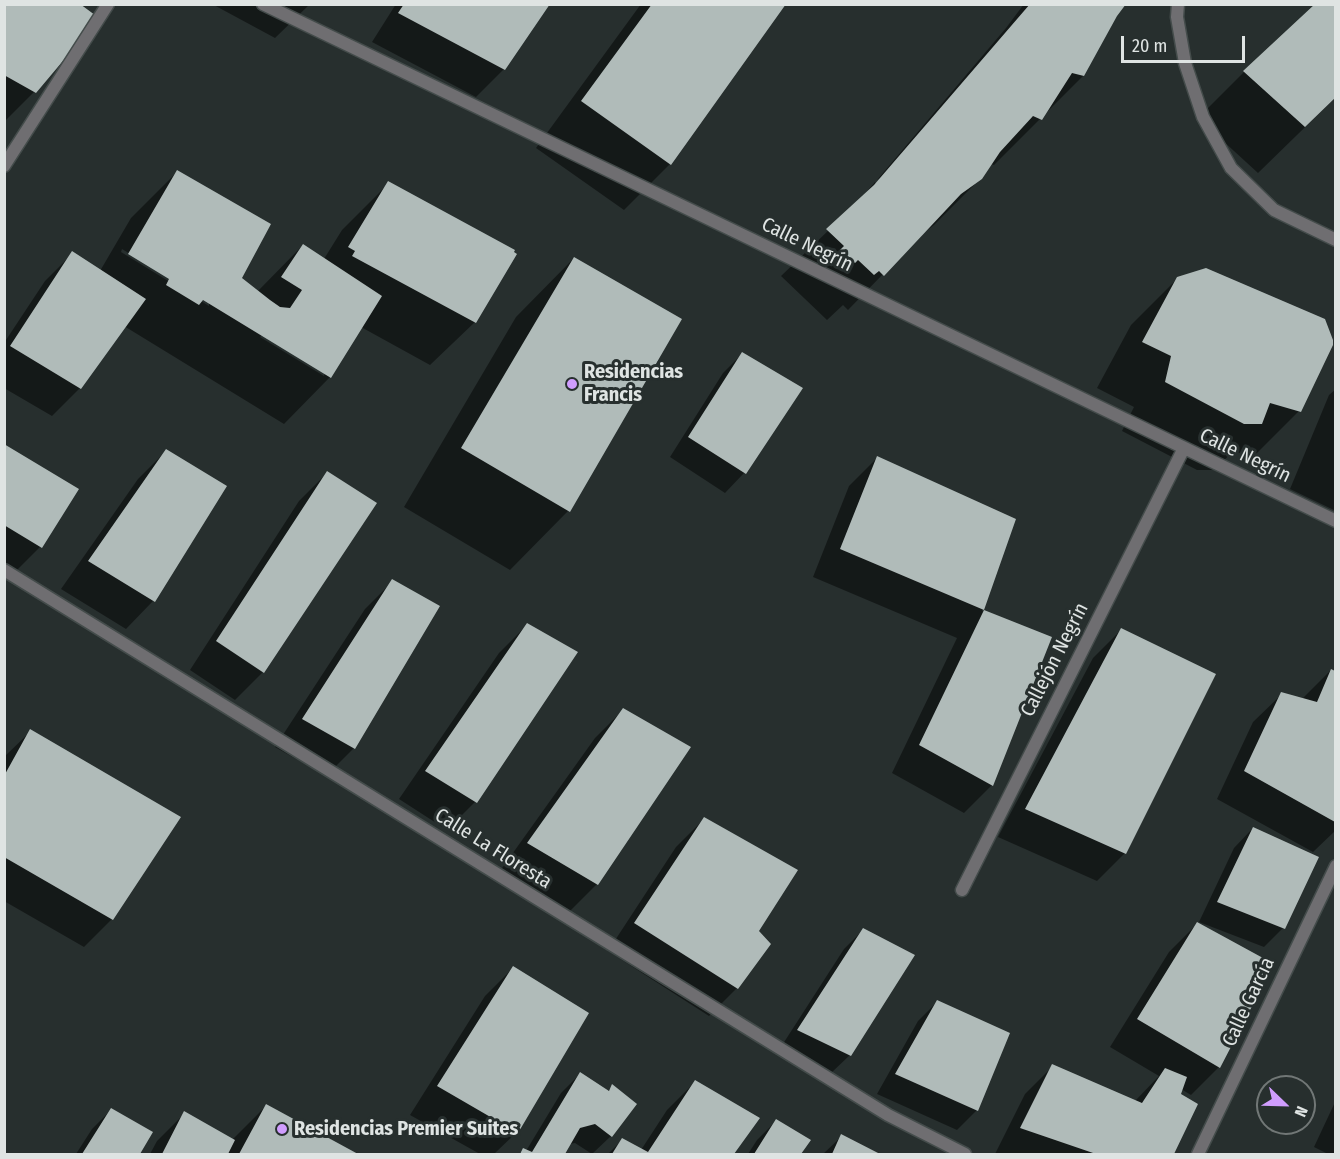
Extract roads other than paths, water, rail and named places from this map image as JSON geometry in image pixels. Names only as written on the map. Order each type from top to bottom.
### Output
[{"type":"street","points":[[4,166],[108,4]]},
{"type":"street","name":"Calle Negrín","points":[[262,4],[1335,521]]},
{"type":"street","points":[[1178,4],[1185,63],[1203,117],[1231,168],[1274,210],[1335,240]]},
{"type":"street","name":"Callejón Negrín","points":[[962,890],[1184,448]]},
{"type":"street","name":"Calle La Floresta","points":[[4,570],[878,1109],[965,1155]]},
{"type":"street","name":"Calle García","points":[[1198,1155],[1335,866]]},
{"type":"place","name":"Residencias Francis","points":[[572,384]]},
{"type":"place","name":"Residencias Premier Suites","points":[[282,1129]]}]
